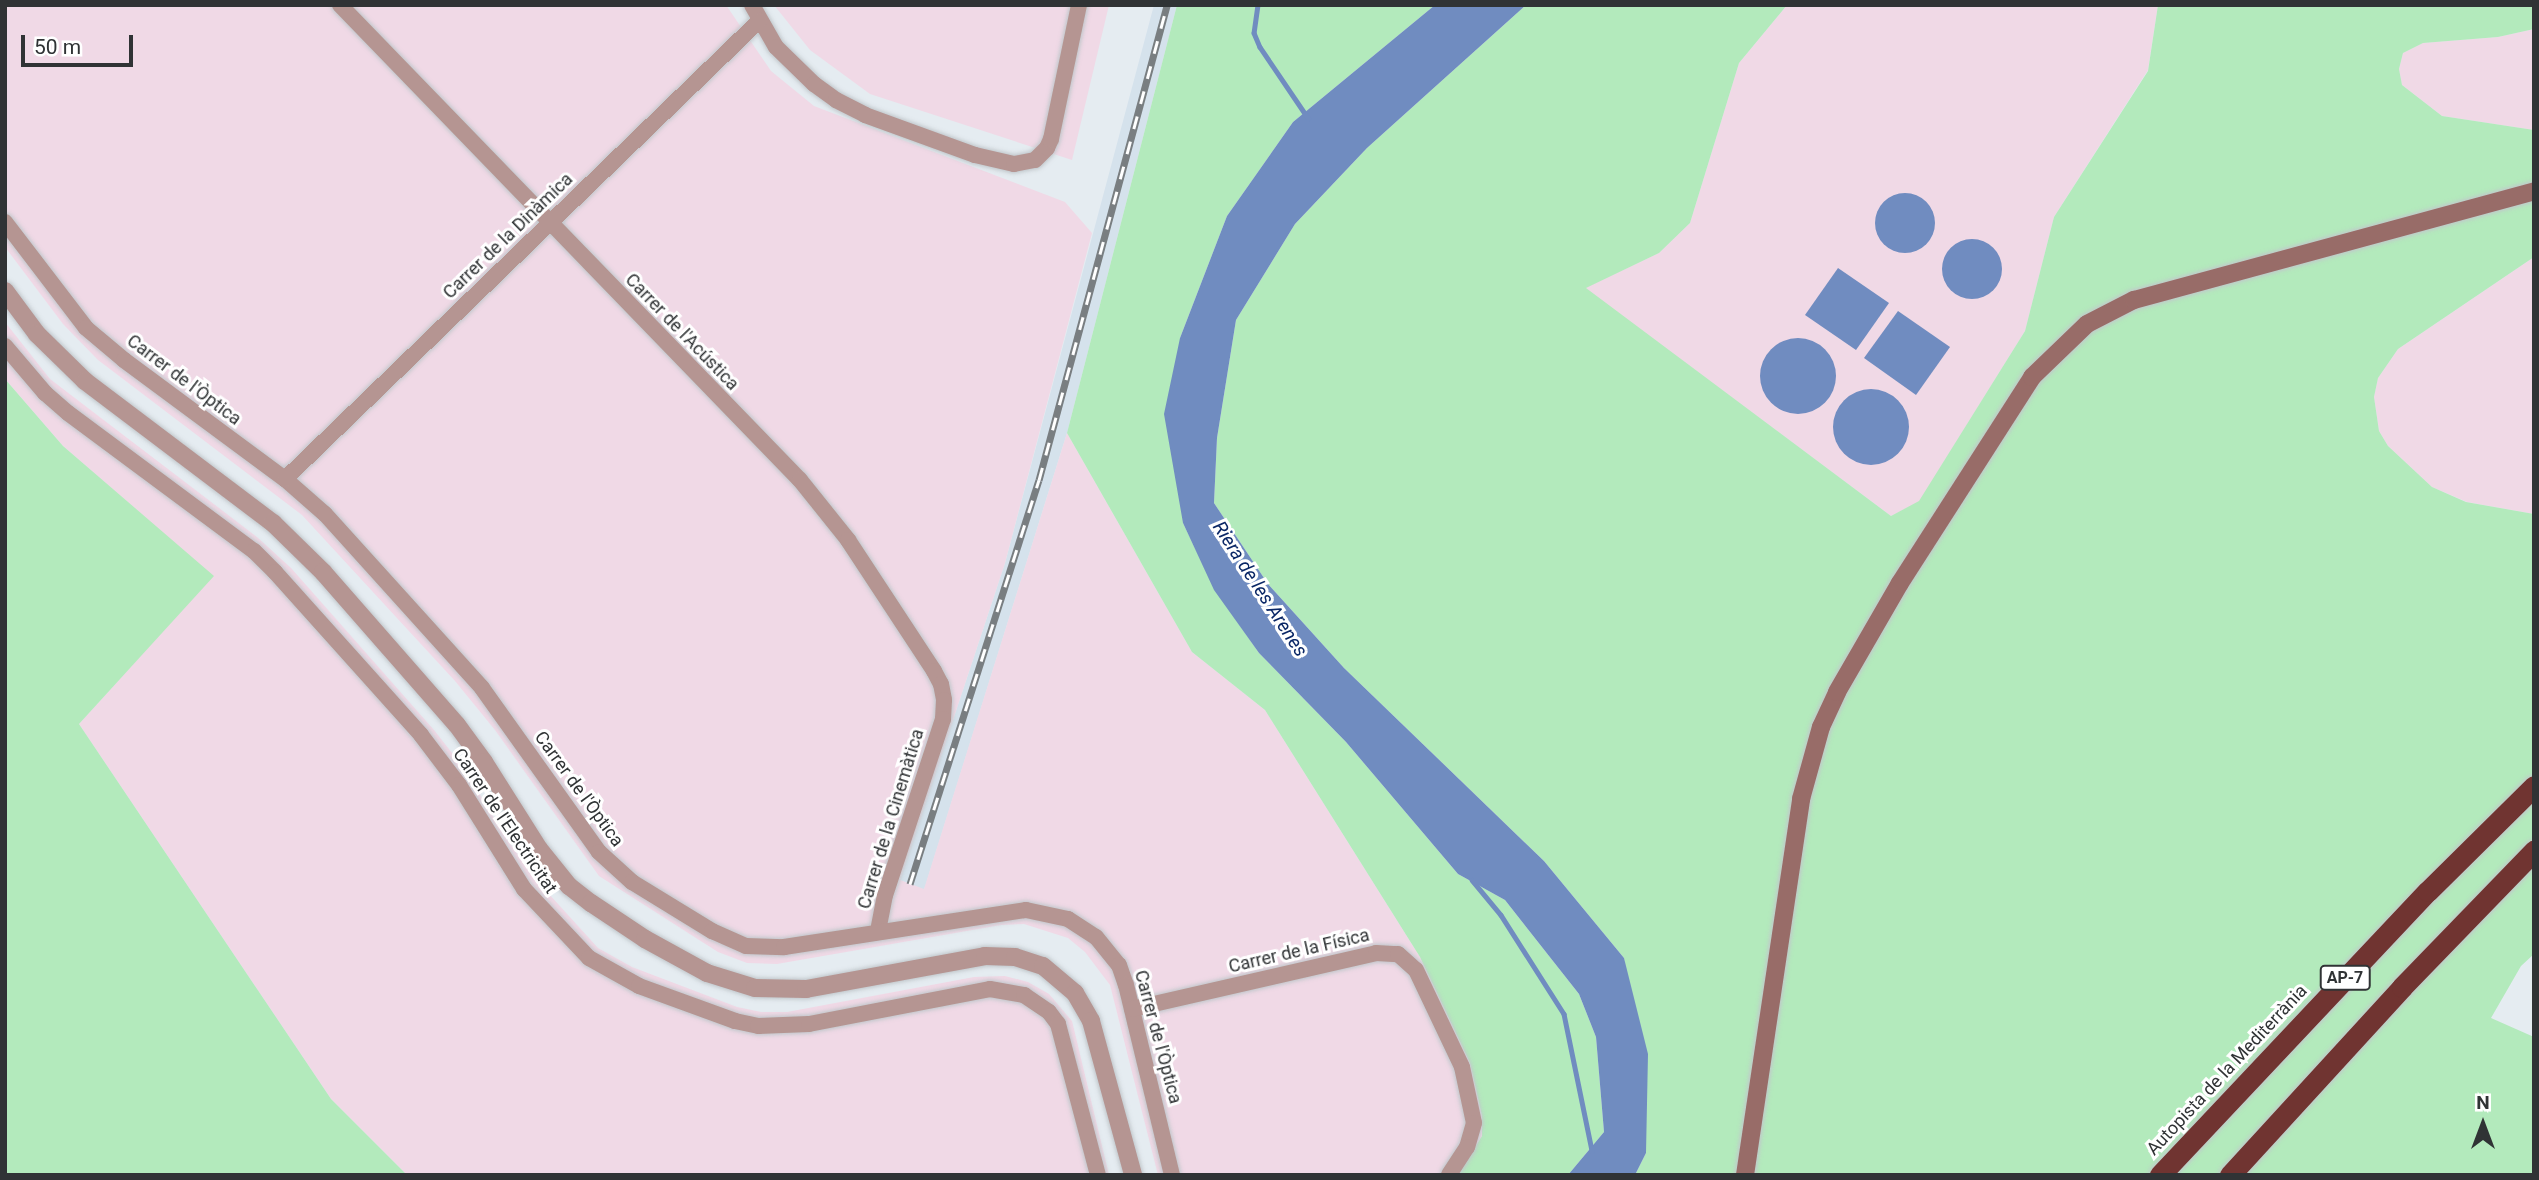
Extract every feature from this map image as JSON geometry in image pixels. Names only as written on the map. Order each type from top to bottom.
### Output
[{"type":"highway","name":"Autopista de la Mediterrània","points":[[2160,1175],[2428,891],[2534,786]]},
{"type":"highway","name":"AP-7","points":[[2230,1175],[2393,997],[2534,852]]},
{"type":"main road","points":[[1745,1175],[1801,799],[1822,727],[1837,692],[1893,594],[2032,377],[2087,324],[2134,300],[2534,191]]},
{"type":"street","name":"Carrer de l'Acústica","points":[[340,5],[824,509],[942,684],[943,719]]},
{"type":"street","points":[[752,5],[776,47],[814,84],[865,115],[1002,164],[1035,160],[1047,148],[1079,5]]},
{"type":"street","name":"Carrer de la Dinàmica","points":[[285,479],[759,21]]},
{"type":"street","name":"Carrer de l'Òptica","points":[[5,222],[86,328],[124,360],[285,479],[325,514],[482,688],[598,852],[632,882],[712,931],[746,946],[784,947],[1005,911],[1050,913],[1083,927],[1110,951],[1119,965],[1172,1175]]},
{"type":"street","points":[[5,290],[37,334],[85,381],[273,523],[323,572],[457,724],[539,849],[569,886],[590,903],[645,939],[707,973],[755,988],[806,989],[985,956],[1015,957],[1043,966],[1067,984],[1091,1021],[1133,1175]]},
{"type":"street","name":"Carrer de l'Electricitat","points":[[5,346],[45,393],[68,413],[254,551],[275,572],[421,735],[459,785],[524,888],[589,958],[639,986],[735,1021],[758,1026],[809,1024],[990,989],[1024,995],[1049,1012],[1058,1024],[1098,1175]]},
{"type":"street","name":"Carrer de la Cinemàtica","points":[[878,931],[889,882],[943,719]]},
{"type":"street","name":"Carrer de la Física","points":[[1132,1009],[1376,953],[1398,954],[1416,970],[1454,1047],[1467,1089],[1474,1123],[1472,1136],[1449,1175]]},
{"type":"shaded area","points":[[5,5],[726,5],[771,71],[814,106],[1065,202],[1092,233],[1005,563],[900,880],[924,889],[1067,433],[1192,652],[1265,710],[1420,957],[1470,1063],[1482,1116],[1482,1136],[1458,1175],[1158,1175],[1110,985],[1085,952],[1068,938],[1024,924],[1001,925],[777,964],[747,963],[718,952],[599,876],[495,730],[455,681],[302,515],[98,360],[63,324],[5,247]]},
{"type":"shaded area","points":[[774,5],[1109,5],[1072,160],[870,94],[810,50]]},
{"type":"shaded area","points":[[1154,5],[1177,5],[1067,433],[924,890],[900,880],[1005,563]]},
{"type":"shaded area","points":[[1787,5],[2158,5],[2148,70],[2054,217],[2025,331],[1919,502],[1891,516],[1585,288],[1659,253],[1690,223],[1739,63]]},
{"type":"shaded area","points":[[2534,29],[2534,130],[2442,116],[2402,85],[2399,69],[2403,53],[2423,43],[2498,37]]},
{"type":"shaded area","points":[[2534,257],[2534,514],[2467,502],[2432,487],[2388,446],[2379,431],[2374,397],[2378,378],[2398,349]]},
{"type":"shaded area","points":[[5,322],[50,379],[257,537],[291,568],[434,730],[463,767],[508,841],[538,882],[598,948],[632,967],[737,1007],[761,1012],[787,1012],[974,977],[1005,976],[1028,982],[1049,994],[1072,1021],[1109,1175],[407,1175],[331,1099],[79,724],[213,576],[63,446],[5,379]]},
{"type":"green space","points":[[1177,5],[1435,5],[1293,122],[1227,216],[1180,338],[1183,523],[1215,590],[1259,653],[1346,742],[1458,874],[1505,900],[1579,994],[1596,1037],[1604,1132],[1568,1175],[1458,1175],[1482,1136],[1482,1116],[1470,1063],[1420,957],[1265,710],[1192,652],[1067,433]]},
{"type":"green space","points":[[1526,5],[1787,5],[1739,63],[1690,223],[1659,253],[1586,288],[1891,516],[1919,501],[2025,331],[2054,217],[2148,71],[2158,5],[2534,5],[2534,29],[2498,37],[2423,43],[2403,53],[2399,69],[2402,85],[2442,116],[2534,130],[2534,257],[2398,349],[2378,378],[2374,397],[2379,431],[2388,446],[2432,487],[2466,502],[2534,514],[2534,954],[2521,966],[2491,1018],[2534,1037],[2534,1175],[1635,1175],[1646,1153],[1624,958],[1544,861],[1344,668],[1268,584],[1214,503],[1217,438],[1236,320],[1295,224],[1367,148]]},
{"type":"green space","points":[[5,379],[63,446],[214,576],[79,724],[331,1099],[407,1175],[5,1175]]},
{"type":"water","points":[[1435,5],[1526,5],[1367,148],[1295,224],[1236,320],[1217,438],[1214,503],[1268,584],[1344,668],[1544,861],[1624,958],[1648,1054],[1646,1153],[1635,1175],[1568,1175],[1604,1132],[1596,1037],[1579,994],[1505,900],[1458,874],[1346,742],[1259,653],[1214,590],[1183,523],[1164,414],[1180,338],[1227,216],[1293,122]]},
{"type":"water","points":[[1899,193],[1911,193],[1927,201],[1933,211],[1933,235],[1927,245],[1911,253],[1899,253],[1883,245],[1875,229],[1875,217],[1883,201]]},
{"type":"water","points":[[1966,239],[1978,239],[1997,252],[2002,269],[2000,281],[1989,294],[1978,299],[1966,299],[1947,286],[1942,275],[1942,263],[1955,244]]},
{"type":"water","points":[[1838,268],[1889,303],[1856,350],[1805,315]]},
{"type":"water","points":[[1898,311],[1950,347],[1916,395],[1864,358]]},
{"type":"water","points":[[1798,338],[1812,341],[1825,349],[1833,362],[1836,376],[1833,390],[1825,403],[1812,411],[1798,414],[1784,411],[1771,403],[1763,390],[1760,376],[1763,362],[1771,349],[1784,341]]},
{"type":"water","points":[[1871,389],[1886,392],[1898,400],[1906,412],[1909,427],[1906,442],[1898,454],[1886,462],[1871,465],[1856,462],[1844,454],[1836,442],[1833,427],[1836,412],[1844,400],[1856,392]]},
{"type":"waterway","points":[[1258,5],[1254,33],[1260,47],[1308,118]]},
{"type":"waterway","name":"Riera de les Arenes","points":[[1472,880],[1501,915],[1564,1014],[1592,1151]]},
{"type":"railway","points":[[910,884],[1039,480],[1167,5]]}]
